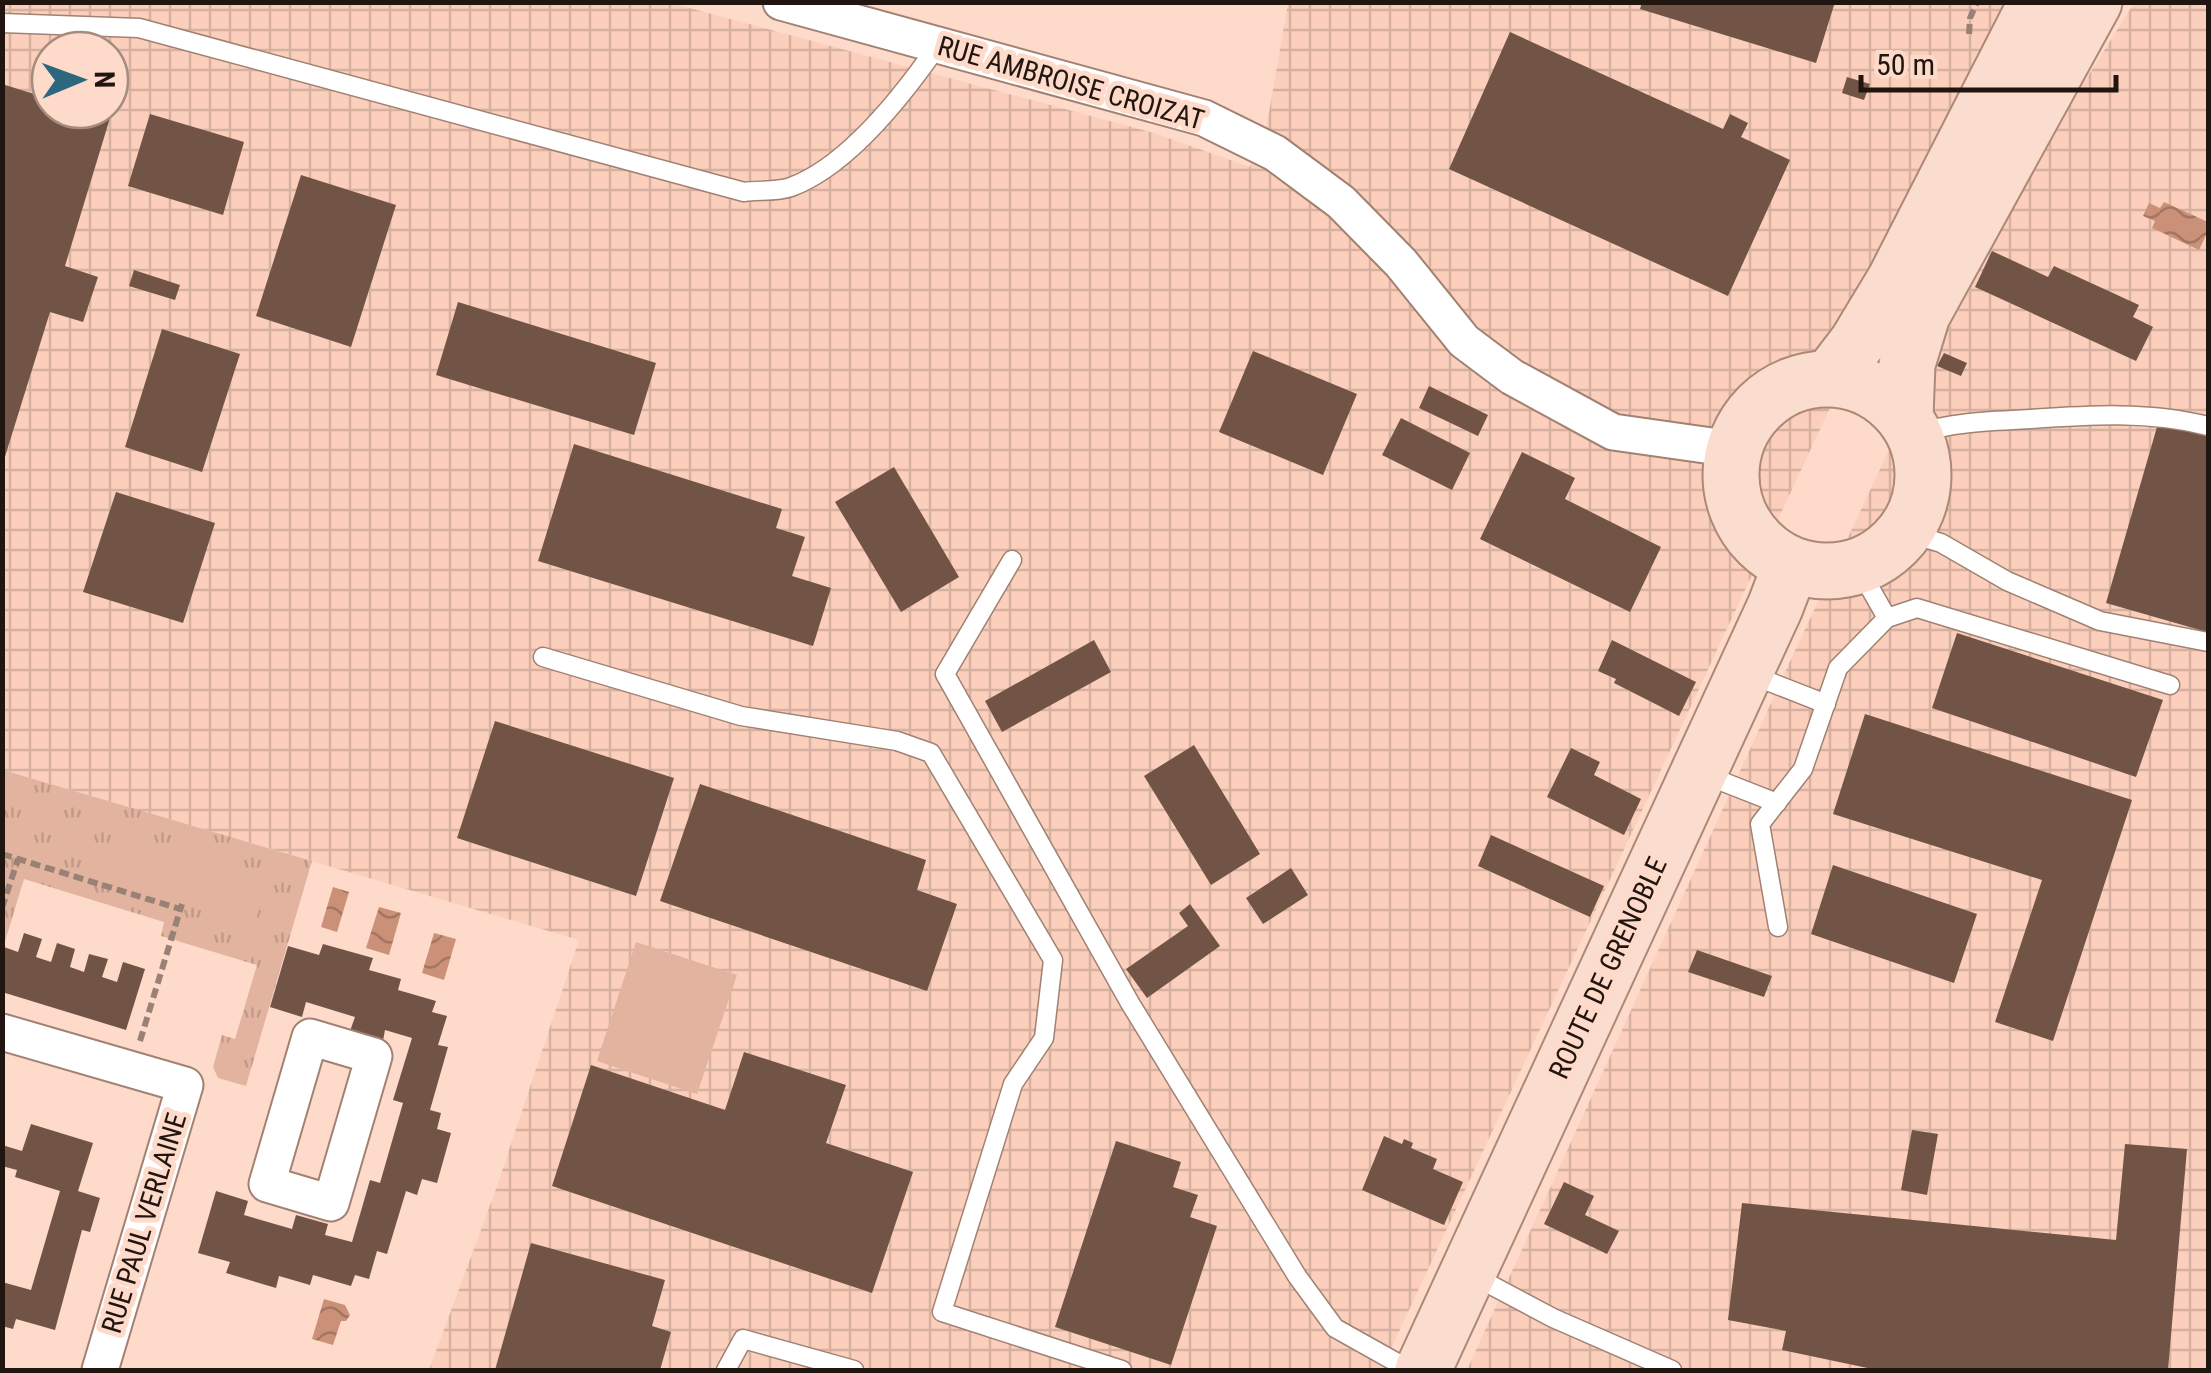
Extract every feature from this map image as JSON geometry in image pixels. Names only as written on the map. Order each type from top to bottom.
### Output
[{"type":"main road","points":[[1831,378],[1895,280],[2038,2]]},
{"type":"main road","points":[[1910,425],[1884,396],[1859,383],[1831,378],[1804,380],[1772,394],[1748,418],[1733,449],[1730,477],[1735,505],[1747,531],[1767,551],[1791,565],[1824,572],[1858,567],[1884,553],[1905,532],[1917,509],[1923,484],[1922,458],[1910,425],[1907,364],[1922,315],[2094,2]]},
{"type":"main road","name":"ROUTE DE GRENOBLE","points":[[1423,1370],[1791,565]]},
{"type":"street","name":"RUE AMBROISE CROIZAT","points":[[781,2],[1204,118],[1275,152],[1340,202],[1401,263],[1464,342],[1512,378],[1613,432],[1733,449]]},
{"type":"street","name":"RUE PAUL VERLAINE","points":[[2,1032],[185,1085],[100,1370]]},
{"type":"street","points":[[310,1037],[374,1056],[331,1203],[266,1184],[310,1037]]},
{"type":"lane","points":[[2,22],[139,28],[744,192],[790,188],[838,160],[914,79],[938,45]]},
{"type":"lane","points":[[1910,425],[2105,414],[2176,418],[2208,426]]},
{"type":"lane","points":[[1905,532],[1941,543],[2006,581],[2100,621],[2208,642]]},
{"type":"lane","points":[[1012,560],[945,674],[1130,1003],[1297,1276],[1336,1328],[1410,1370]]},
{"type":"lane","points":[[1858,567],[1887,618]]},
{"type":"lane","points":[[1778,927],[1760,824],[1803,769],[1838,668],[1887,618],[1917,608],[2170,685]]},
{"type":"lane","points":[[543,656],[741,716],[897,740],[931,753],[1053,960],[1044,1038],[1013,1084],[942,1312],[1122,1370]]},
{"type":"lane","points":[[1745,672],[1826,704]]},
{"type":"lane","points":[[1699,772],[1777,803]]},
{"type":"lane","points":[[1467,1272],[1553,1318],[1672,1370]]},
{"type":"lane","points":[[726,1370],[744,1339],[854,1370]]},
{"type":"path","points":[[2,854],[181,906],[132,1070]]},
{"type":"path","points":[[2,908],[18,859]]},
{"type":"shaded area","points":[[2,3],[671,3],[1154,133],[1250,167],[1267,124],[1288,3],[2019,3],[1381,1370],[429,1370],[495,1192],[579,940],[3,770]]},
{"type":"shaded area","points":[[2134,3],[2208,3],[2208,1370],[1467,1370],[1926,371],[2064,114]]},
{"type":"green space","points":[[3,770],[312,861],[246,1086],[218,1078],[213,1067],[222,1035],[235,1039],[257,965],[161,936],[164,922],[24,879],[3,948]]},
{"type":"green space","points":[[122,833],[268,874],[255,924],[108,883]]},
{"type":"green space","points":[[636,942],[737,975],[697,1094],[597,1061]]},
{"type":"water","points":[[2164,202],[2208,222],[2199,250],[2152,228],[2155,221],[2143,216],[2149,203],[2160,208]]},
{"type":"water","points":[[333,887],[349,892],[337,932],[321,927]]},
{"type":"water","points":[[379,907],[401,913],[389,955],[366,948]]},
{"type":"water","points":[[434,933],[456,939],[444,980],[422,973]]},
{"type":"water","points":[[324,1299],[345,1305],[350,1315],[341,1321],[333,1345],[312,1339]]},
{"type":"building","points":[[1642,2],[1835,2],[1816,63],[1640,9]]},
{"type":"building","points":[[1510,32],[1723,129],[1730,114],[1748,123],[1741,137],[1790,160],[1728,296],[1449,169]]},
{"type":"building","points":[[1847,77],[1870,84],[1864,100],[1842,93]]},
{"type":"building","points":[[2,84],[30,93],[30,130],[106,130],[65,266],[98,277],[83,322],[50,312],[3,463]]},
{"type":"building","points":[[150,114],[244,142],[223,215],[128,186]]},
{"type":"building","points":[[301,175],[396,205],[351,347],[256,316]]},
{"type":"building","points":[[1992,251],[2048,277],[2054,266],[2139,305],[2133,317],[2153,327],[2136,361],[1975,287]]},
{"type":"building","points":[[134,270],[180,285],[175,300],[129,286]]},
{"type":"building","points":[[458,302],[656,363],[634,435],[436,375]]},
{"type":"building","points":[[162,329],[240,354],[202,472],[125,447]]},
{"type":"building","points":[[1253,351],[1357,394],[1323,475],[1219,432]]},
{"type":"building","points":[[1944,353],[1967,363],[1961,376],[1937,366]]},
{"type":"building","points":[[1429,386],[1488,415],[1478,436],[1419,408]]},
{"type":"building","points":[[1401,418],[1470,453],[1452,490],[1382,455]]},
{"type":"building","points":[[2159,420],[2208,435],[2207,632],[2106,603]]},
{"type":"building","points":[[574,444],[782,509],[776,528],[805,537],[792,576],[831,588],[813,646],[538,561]]},
{"type":"building","points":[[1522,452],[1575,478],[1565,499],[1661,547],[1630,612],[1480,539]]},
{"type":"building","points":[[894,467],[959,577],[901,612],[835,502]]},
{"type":"building","points":[[116,492],[215,523],[183,623],[83,592]]},
{"type":"building","points":[[1957,633],[2163,700],[2136,777],[1932,708]]},
{"type":"building","points":[[1094,640],[1111,672],[1002,732],[985,701]]},
{"type":"building","points":[[1612,640],[1696,682],[1679,716],[1598,671]]},
{"type":"building","points":[[1865,714],[2132,800],[2053,1041],[1995,1022],[2042,880],[1833,814]]},
{"type":"building","points":[[495,721],[674,778],[636,896],[457,838]]},
{"type":"building","points":[[1194,745],[1260,854],[1211,885],[1144,776]]},
{"type":"building","points":[[1571,748],[1600,762],[1594,775],[1641,799],[1624,835],[1547,797]]},
{"type":"building","points":[[700,784],[926,860],[917,890],[957,904],[927,991],[660,901]]},
{"type":"building","points":[[1491,835],[1604,886],[1590,917],[1478,866]]},
{"type":"building","points":[[1833,865],[1977,914],[1954,983],[1811,934]]},
{"type":"building","points":[[1291,868],[1308,895],[1263,924],[1246,898]]},
{"type":"building","points":[[1190,904],[1220,946],[1147,998],[1126,969],[1188,926],[1179,913]]},
{"type":"building","points":[[24,933],[42,939],[36,957],[51,962],[57,943],[75,949],[70,967],[84,972],[89,954],[108,959],[102,977],[117,982],[123,962],[145,969],[126,1030],[2,992],[4,947],[18,952]]},
{"type":"building","points":[[323,944],[373,958],[369,970],[401,979],[398,990],[436,1001],[432,1012],[447,1016],[438,1045],[448,1047],[430,1110],[441,1113],[437,1129],[451,1133],[437,1183],[422,1179],[417,1195],[406,1191],[387,1254],[377,1251],[369,1279],[355,1275],[351,1286],[313,1275],[310,1285],[279,1276],[276,1288],[226,1273],[230,1262],[198,1253],[216,1191],[248,1201],[244,1215],[292,1229],[296,1215],[328,1224],[325,1235],[352,1242],[370,1180],[380,1183],[403,1103],[393,1100],[412,1038],[385,1030],[383,1041],[350,1031],[355,1017],[306,1002],[302,1017],[270,1007],[288,946],[319,955]]},
{"type":"building","points":[[1697,950],[1772,976],[1764,997],[1688,972]]},
{"type":"building","points":[[744,1052],[846,1085],[826,1143],[913,1172],[872,1293],[552,1186],[591,1065],[725,1110]]},
{"type":"building","points":[[31,1124],[93,1143],[78,1191],[100,1198],[90,1232],[82,1230],[55,1330],[16,1319],[13,1329],[2,1326],[2,1282],[31,1290],[60,1191],[15,1177],[17,1170],[2,1166],[2,1145],[22,1151]]},
{"type":"building","points":[[1912,1130],[1938,1134],[1927,1195],[1901,1190]]},
{"type":"building","points":[[1384,1136],[1402,1144],[1404,1139],[1413,1143],[1411,1148],[1437,1159],[1433,1169],[1463,1182],[1444,1225],[1362,1190]]},
{"type":"building","points":[[1116,1141],[1181,1162],[1173,1187],[1198,1195],[1190,1217],[1217,1226],[1171,1365],[1055,1327]]},
{"type":"building","points":[[2125,1144],[2187,1149],[2168,1370],[1877,1370],[1782,1350],[1786,1331],[1728,1320],[1742,1203],[2116,1240]]},
{"type":"building","points":[[1564,1182],[1594,1196],[1585,1215],[1619,1231],[1607,1254],[1544,1224]]},
{"type":"building","points":[[531,1243],[665,1280],[652,1326],[671,1332],[660,1370],[495,1370]]}]
